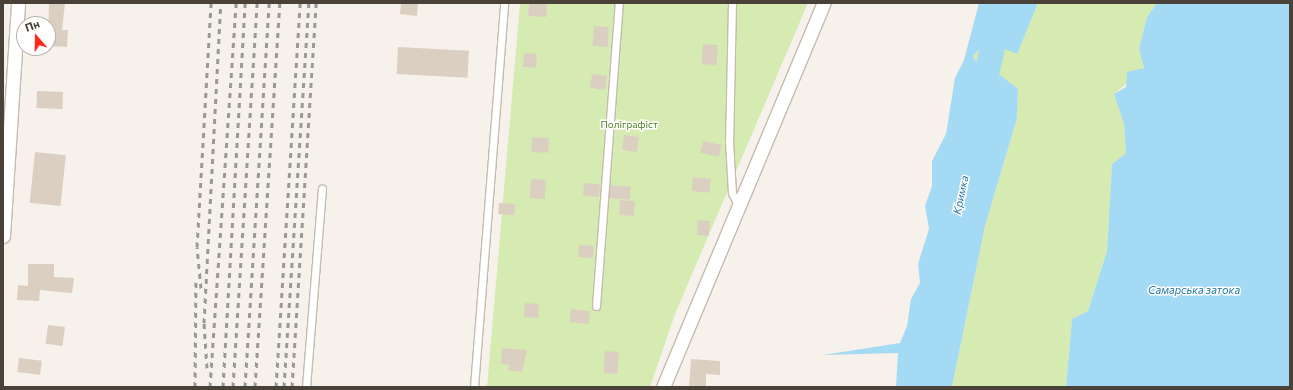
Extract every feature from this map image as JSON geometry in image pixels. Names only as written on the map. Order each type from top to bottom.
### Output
[{"type":"street","points":[[3,236],[5,173],[18,3]]},
{"type":"street","points":[[663,387],[682,336],[710,282],[824,3]]},
{"type":"lane","points":[[474,387],[504,3]]},
{"type":"lane","points":[[596,306],[619,3]]},
{"type":"lane","points":[[732,3],[729,141],[732,193],[740,208]]},
{"type":"lane","points":[[306,387],[322,189]]},
{"type":"green space","name":"Поліграфіст","points":[[520,3],[808,3],[675,314],[650,387],[487,387]]},
{"type":"green space","points":[[1038,3],[1157,3],[1147,17],[1139,49],[1144,68],[1114,94],[1124,124],[1126,153],[1112,164],[1107,251],[1088,311],[1072,319],[1066,387],[952,387],[985,226],[1017,118],[1018,89],[986,78],[973,56],[987,41],[1017,53]]},
{"type":"water","points":[[979,3],[1038,3],[1017,54],[987,41],[973,56],[986,78],[1000,75],[1018,89],[1017,118],[985,226],[952,387],[896,387],[898,353],[823,355],[900,343],[907,326],[911,299],[920,283],[918,264],[929,229],[925,206],[932,186],[932,161],[946,134],[955,78],[964,60]]},
{"type":"water","name":"Самарська затока","points":[[1157,3],[1290,3],[1290,387],[1066,387],[1072,319],[1088,311],[1107,251],[1112,164],[1126,153],[1124,124],[1114,94],[1126,87],[1127,72],[1144,68],[1139,49],[1147,17]]},
{"type":"building","points":[[49,3],[65,3],[62,30],[68,30],[67,47],[56,46],[56,16],[49,16]]},
{"type":"building","points":[[401,3],[418,3],[417,16],[400,14]]},
{"type":"building","points":[[529,3],[547,4],[546,17],[528,16]]},
{"type":"building","points":[[594,26],[609,27],[608,47],[593,46]]},
{"type":"building","points":[[703,44],[718,45],[717,65],[702,64]]},
{"type":"building","points":[[398,47],[469,51],[467,78],[397,74]]},
{"type":"building","points":[[524,53],[537,54],[536,68],[523,67]]},
{"type":"building","points":[[592,74],[607,76],[605,90],[590,88]]},
{"type":"building","points":[[37,91],[63,92],[62,109],[36,108]]},
{"type":"building","points":[[624,135],[639,137],[637,152],[622,150]]},
{"type":"building","points":[[532,137],[549,138],[548,153],[531,152]]},
{"type":"building","points":[[703,141],[722,145],[719,157],[701,153]]},
{"type":"building","points":[[35,152],[66,155],[60,206],[30,203]]},
{"type":"building","points":[[693,177],[711,179],[709,193],[692,191]]},
{"type":"building","points":[[531,179],[546,180],[545,199],[530,198]]},
{"type":"building","points":[[584,183],[600,184],[599,197],[583,196]]},
{"type":"building","points":[[610,185],[631,187],[630,200],[609,198]]},
{"type":"building","points":[[620,200],[635,201],[634,216],[619,215]]},
{"type":"building","points":[[499,203],[515,204],[514,215],[498,214]]},
{"type":"building","points":[[698,220],[710,221],[709,236],[697,235]]},
{"type":"building","points":[[579,245],[594,246],[593,258],[578,257]]},
{"type":"building","points":[[28,264],[54,264],[54,277],[74,278],[72,293],[40,290],[39,301],[17,300],[18,285],[28,286]]},
{"type":"building","points":[[525,303],[539,304],[538,318],[524,317]]},
{"type":"building","points":[[571,309],[590,311],[589,324],[570,322]]},
{"type":"building","points":[[48,325],[65,327],[63,346],[46,344]]},
{"type":"building","points":[[502,348],[527,350],[522,372],[508,370],[509,365],[501,364]]},
{"type":"building","points":[[605,351],[619,352],[617,374],[603,373]]},
{"type":"building","points":[[19,358],[42,361],[40,375],[17,372]]},
{"type":"building","points":[[691,359],[720,361],[720,375],[706,374],[706,387],[689,387]]},
{"type":"waterway","name":"Кримка","points":[[978,109],[1002,3]]},
{"type":"railway","points":[[201,288],[197,247],[211,3]]},
{"type":"railway","points":[[207,368],[204,323],[221,3]]},
{"type":"railway","points":[[210,387],[236,3]]},
{"type":"railway","points":[[223,387],[245,3]]},
{"type":"railway","points":[[233,387],[257,3]]},
{"type":"railway","points":[[245,387],[269,3]]},
{"type":"railway","points":[[255,387],[280,3]]},
{"type":"railway","points":[[276,387],[300,3]]},
{"type":"railway","points":[[284,387],[309,3]]},
{"type":"railway","points":[[292,387],[316,3]]},
{"type":"railway","points":[[195,387],[196,281]]}]
